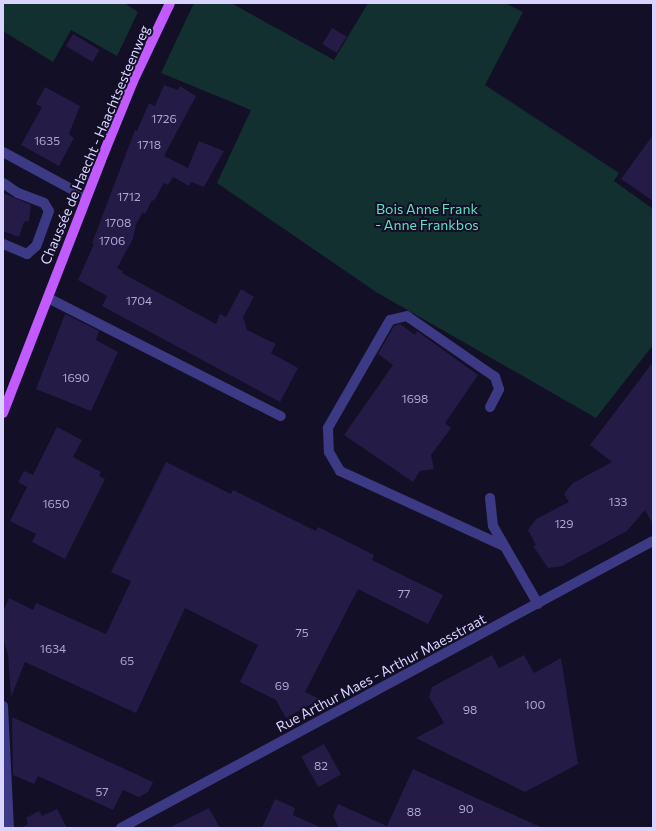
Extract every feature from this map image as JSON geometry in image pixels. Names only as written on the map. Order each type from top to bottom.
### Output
[{"type":"main road","name":"Chaussée de Haecht - Haachtsesteenweg","points":[[3,413],[86,197],[133,81],[170,3]]},
{"type":"street","points":[[3,152],[86,197]]},
{"type":"street","points":[[3,184],[18,193],[44,203],[49,211],[36,246],[27,254],[3,244]]},
{"type":"street","points":[[48,298],[281,416]]},
{"type":"street","points":[[490,407],[498,389],[494,377],[407,316],[390,320],[328,428],[329,452],[340,471],[504,546]]},
{"type":"street","points":[[490,498],[493,526],[538,604]]},
{"type":"street","name":"Rue Arthur Maes - Arthur Maesstraat","points":[[121,828],[653,541]]},
{"type":"street","points":[[3,706],[9,828]]},
{"type":"green space","points":[[3,3],[124,3],[138,12],[117,56],[71,30],[53,62],[3,31]]},
{"type":"green space","name":"Bois Anne Frank - Anne Frankbos","points":[[194,3],[231,3],[334,60],[368,3],[505,3],[523,12],[485,85],[619,173],[614,181],[653,209],[653,345],[596,418],[376,292],[217,183],[251,110],[161,73]]},
{"type":"building","points":[[332,28],[347,37],[337,53],[322,44]]},
{"type":"building","points":[[73,34],[100,50],[92,62],[66,46]]},
{"type":"building","points":[[164,85],[178,90],[180,86],[196,96],[164,156],[188,168],[199,141],[224,151],[204,187],[191,182],[189,186],[173,177],[168,185],[164,183],[154,201],[152,200],[145,214],[143,212],[136,224],[133,239],[117,268],[123,271],[122,273],[216,324],[220,314],[226,317],[241,289],[254,297],[243,317],[247,330],[276,344],[271,353],[298,368],[280,402],[102,306],[107,296],[78,280],[94,244],[92,243],[135,130],[137,131],[149,103],[155,106]]},
{"type":"building","points":[[45,87],[80,106],[69,134],[74,138],[59,166],[21,145],[42,107],[36,104]]},
{"type":"building","points":[[653,135],[653,201],[621,179]]},
{"type":"building","points":[[3,193],[31,205],[29,221],[24,222],[19,237],[3,231]]},
{"type":"building","points":[[65,314],[99,331],[96,340],[118,352],[91,411],[36,389]]},
{"type":"building","points":[[400,324],[415,335],[417,331],[478,375],[445,423],[451,428],[431,455],[434,469],[420,471],[413,482],[344,435],[393,365],[378,354],[394,326]]},
{"type":"building","points":[[653,362],[653,524],[645,510],[627,531],[562,566],[548,568],[533,546],[536,545],[528,530],[536,519],[569,502],[564,494],[573,483],[612,462],[590,445]]},
{"type":"building","points":[[57,427],[82,440],[73,457],[101,472],[99,476],[105,479],[65,559],[32,542],[36,534],[10,521],[27,487],[18,482],[24,471],[33,475]]},
{"type":"building","points":[[166,462],[231,494],[233,490],[316,531],[318,527],[374,555],[372,560],[443,595],[428,624],[358,589],[305,692],[320,699],[286,718],[276,700],[240,682],[258,645],[185,608],[136,713],[25,662],[11,697],[8,655],[3,638],[3,612],[9,598],[33,610],[36,603],[106,634],[131,581],[111,572]]},
{"type":"building","points":[[492,655],[499,668],[524,655],[534,673],[561,658],[578,764],[525,792],[416,738],[444,723],[429,697],[432,687]]},
{"type":"building","points":[[12,717],[153,782],[148,792],[139,797],[123,790],[113,810],[38,776],[34,784],[13,775]]},
{"type":"building","points":[[324,744],[341,775],[318,787],[301,757]]},
{"type":"building","points":[[413,769],[543,828],[339,828],[333,816],[338,804],[387,826]]},
{"type":"building","points":[[275,799],[295,808],[293,815],[322,828],[262,828]]},
{"type":"building","points":[[209,808],[220,828],[169,828]]},
{"type":"building","points":[[57,809],[67,828],[20,828],[28,824],[26,818],[39,811],[42,816]]}]
